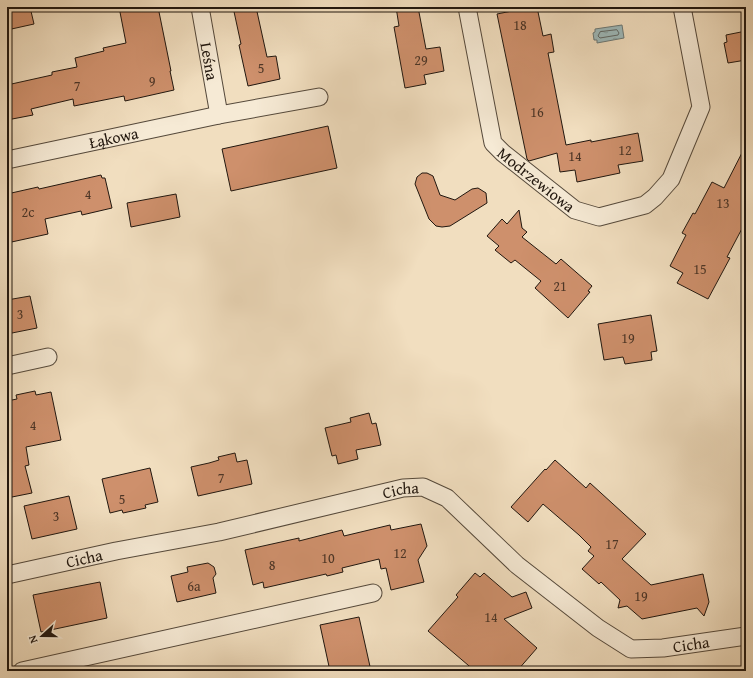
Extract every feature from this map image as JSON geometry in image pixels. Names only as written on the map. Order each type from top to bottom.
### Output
[{"type":"street","name":"Leśna","points":[[200,7],[219,115]]},
{"type":"street","name":"Modrzewiowa","points":[[467,7],[493,143],[503,153],[574,210],[599,217],[645,205],[655,197],[670,179],[701,108],[682,7]]},
{"type":"street","name":"Łąkowa","points":[[7,160],[219,115],[319,97]]},
{"type":"street","points":[[7,366],[48,357]]},
{"type":"street","name":"Cicha","points":[[7,575],[116,551],[219,532],[403,488],[423,487],[447,498],[517,565],[598,628],[631,649],[663,648],[746,636]]},
{"type":"street","points":[[22,671],[373,593]]},
{"type":"water","points":[[622,25],[624,38],[597,43],[597,40],[594,40],[593,33],[595,32],[595,29]]},
{"type":"building","points":[[7,7],[30,7],[34,24],[7,30]]},
{"type":"building","points":[[119,7],[158,7],[174,90],[125,101],[124,96],[74,106],[73,99],[31,109],[33,115],[7,120],[7,85],[52,75],[52,72],[77,67],[75,58],[104,51],[103,48],[126,43]]},
{"type":"building","points":[[233,7],[256,7],[267,57],[276,56],[280,79],[248,86]]},
{"type":"building","points":[[396,7],[418,7],[426,49],[440,47],[444,71],[424,75],[426,84],[405,88],[394,27],[399,26]]},
{"type":"building","points":[[537,7],[543,36],[551,34],[554,52],[548,53],[566,145],[638,133],[643,161],[618,165],[620,173],[577,182],[575,170],[560,172],[557,153],[529,161],[527,159],[497,14]]},
{"type":"building","points":[[746,31],[746,60],[728,63],[724,43],[727,42],[726,35]]},
{"type":"building","points":[[328,126],[337,168],[231,191],[222,149]]},
{"type":"building","points":[[746,145],[746,221],[727,257],[730,258],[708,299],[677,283],[683,273],[670,266],[686,235],[682,233],[693,213],[695,214],[712,182],[724,188]]},
{"type":"building","points":[[422,173],[427,173],[433,176],[440,195],[455,200],[472,189],[478,188],[486,193],[487,203],[450,226],[436,226],[429,219],[415,184],[417,177]]},
{"type":"building","points":[[101,175],[102,178],[105,178],[112,208],[82,215],[81,211],[45,219],[48,234],[7,243],[7,194],[38,187],[39,189]]},
{"type":"building","points":[[176,194],[180,217],[131,227],[127,203]]},
{"type":"building","points":[[519,210],[522,228],[527,232],[522,237],[556,264],[561,259],[592,286],[588,291],[590,292],[568,318],[535,288],[541,281],[515,260],[511,263],[495,250],[499,246],[487,236],[502,219],[507,224]]},
{"type":"building","points":[[30,296],[37,328],[7,334],[7,300]]},
{"type":"building","points":[[651,315],[657,351],[651,352],[652,360],[625,364],[623,357],[604,360],[598,324]]},
{"type":"building","points":[[35,391],[36,395],[51,392],[61,440],[26,447],[29,465],[25,466],[32,493],[7,498],[7,401],[17,399],[16,395]]},
{"type":"building","points":[[369,413],[372,424],[376,423],[381,445],[356,450],[358,459],[338,464],[336,455],[332,456],[325,428],[351,422],[350,418]]},
{"type":"building","points":[[235,453],[237,462],[247,460],[252,484],[198,496],[191,467],[219,460],[218,457]]},
{"type":"building","points":[[555,460],[586,488],[590,483],[646,534],[622,559],[651,585],[703,574],[709,602],[704,616],[697,608],[642,619],[627,606],[618,608],[620,600],[601,582],[599,584],[582,569],[594,556],[588,551],[591,547],[579,535],[543,504],[528,522],[511,507]]},
{"type":"building","points":[[150,468],[158,502],[145,505],[146,508],[123,513],[122,510],[110,513],[102,479]]},
{"type":"building","points":[[69,496],[77,529],[32,539],[24,506]]},
{"type":"building","points":[[421,524],[427,546],[418,560],[424,582],[391,590],[386,568],[381,569],[379,559],[342,568],[343,572],[327,576],[326,574],[264,588],[263,582],[253,585],[245,550],[299,538],[299,541],[342,530],[344,536],[390,525],[391,530]]},
{"type":"building","points":[[208,563],[214,567],[216,574],[213,578],[216,593],[177,602],[171,576],[188,572],[187,567]]},
{"type":"building","points":[[475,573],[480,577],[484,573],[512,597],[526,592],[532,608],[504,619],[537,648],[517,671],[475,671],[428,631],[458,597],[456,595]]},
{"type":"building","points":[[100,582],[107,618],[41,632],[33,595]]},
{"type":"building","points":[[359,617],[371,671],[330,671],[320,625]]}]
